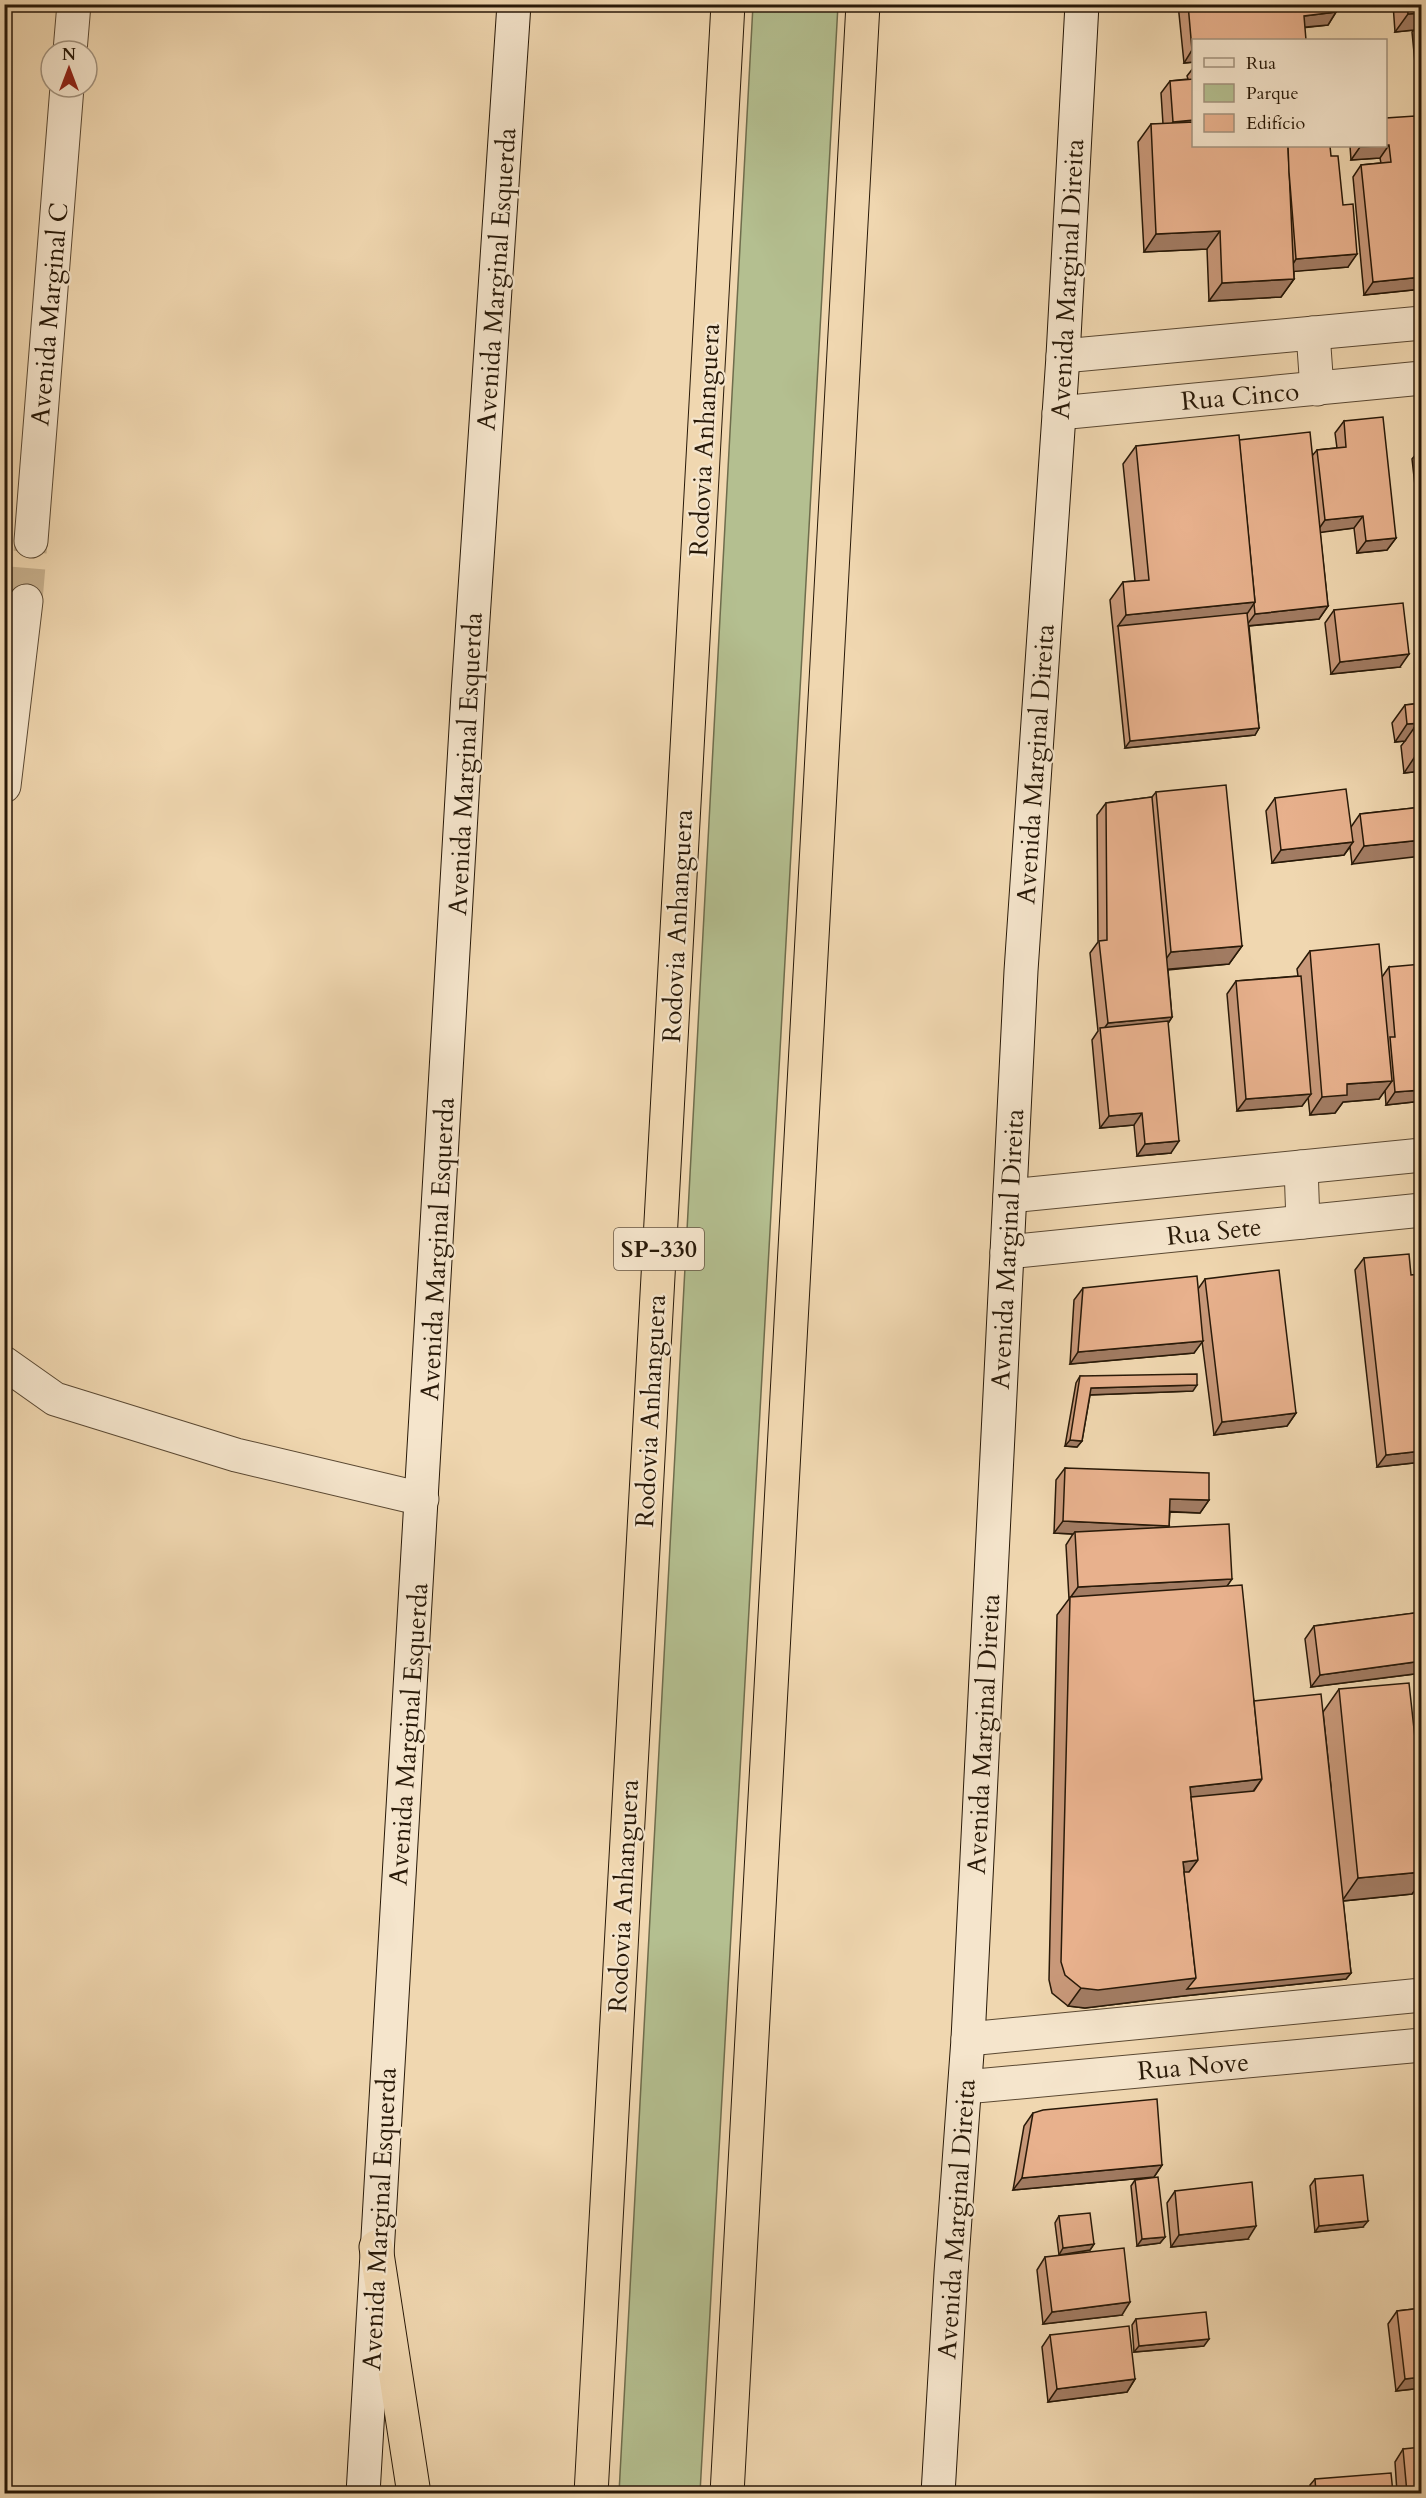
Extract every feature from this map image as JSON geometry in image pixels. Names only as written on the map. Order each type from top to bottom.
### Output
[{"type":"highway","name":"Rodovia Anhanguera","points":[[591,2493],[728,4]]},
{"type":"highway","points":[[727,2493],[863,4]]},
{"type":"highway","points":[[376,2247],[414,2493]]},
{"type":"main road","points":[[71,39],[74,4]]},
{"type":"main road","name":"Avenida Marginal Esquerda","points":[[363,2493],[467,706],[514,4]]},
{"type":"main road","name":"Avenida Marginal Direita","points":[[938,2493],[951,2273],[966,2087],[1021,971],[1063,356],[1082,4]]},
{"type":"main road","name":"Avenida Marginal C","points":[[31,541],[66,99]]},
{"type":"main road","points":[[1063,356],[1422,323]]},
{"type":"main road","points":[[1313,333],[1317,389]]},
{"type":"main road","name":"Rua Cinco","points":[[1059,413],[1422,378]]},
{"type":"main road","points":[[4,786],[26,601]]},
{"type":"main road","points":[[1010,1196],[1422,1155]]},
{"type":"main road","points":[[1301,1167],[1303,1222]]},
{"type":"main road","name":"Rua Sete","points":[[1007,1252],[1422,1210]]},
{"type":"main road","points":[[4,1363],[55,1399],[236,1455],[422,1498]]},
{"type":"main road","name":"Rua Nove","points":[[968,2039],[1422,1995]]},
{"type":"main road","name":"Rua Nove","points":[[966,2087],[1422,2045]]},
{"type":"green space","points":[[753,5],[838,5],[700,2493],[619,2493]]},
{"type":"building","points":[[1188,4],[1336,4],[1336,12],[1304,16],[1306,39],[1192,39],[1192,50]]},
{"type":"building","points":[[1407,4],[1422,4],[1422,13],[1408,14]]},
{"type":"building","points":[[1192,79],[1192,120],[1173,122],[1170,81]]},
{"type":"building","points":[[1415,116],[1422,182],[1422,277],[1373,282],[1361,165],[1391,162],[1389,145],[1387,145],[1387,118]]},
{"type":"building","points":[[1192,122],[1192,147],[1288,147],[1294,279],[1222,283],[1220,231],[1156,234],[1151,124]]},
{"type":"building","points":[[1288,147],[1330,147],[1331,156],[1338,156],[1343,205],[1353,204],[1357,254],[1296,259]]},
{"type":"building","points":[[1383,417],[1396,538],[1366,541],[1363,516],[1325,520],[1317,450],[1346,447],[1344,421]]},
{"type":"building","points":[[1310,432],[1328,606],[1255,614],[1239,440]]},
{"type":"building","points":[[1239,435],[1255,602],[1126,615],[1123,582],[1149,580],[1136,446]]},
{"type":"building","points":[[1403,603],[1409,654],[1340,662],[1334,610]]},
{"type":"building","points":[[1247,613],[1259,728],[1130,741],[1118,626]]},
{"type":"building","points":[[1422,703],[1422,723],[1407,724],[1405,705]]},
{"type":"building","points":[[1422,727],[1422,754],[1416,755],[1414,728]]},
{"type":"building","points":[[1226,785],[1242,946],[1171,952],[1156,792]]},
{"type":"building","points":[[1346,789],[1353,842],[1281,850],[1275,798]]},
{"type":"building","points":[[1152,797],[1172,1017],[1108,1023],[1099,941],[1107,940],[1106,803]]},
{"type":"building","points":[[1422,807],[1422,840],[1364,846],[1360,814]]},
{"type":"building","points":[[1379,944],[1392,1081],[1347,1084],[1347,1095],[1322,1097],[1310,951]]},
{"type":"building","points":[[1422,964],[1422,1090],[1395,1092],[1390,1037],[1395,1037],[1389,967]]},
{"type":"building","points":[[1301,976],[1311,1094],[1246,1099],[1236,981]]},
{"type":"building","points":[[1168,1021],[1179,1141],[1145,1144],[1142,1113],[1109,1116],[1100,1028]]},
{"type":"building","points":[[1409,1254],[1411,1275],[1422,1274],[1422,1451],[1386,1455],[1364,1258]]},
{"type":"building","points":[[1279,1270],[1296,1413],[1222,1422],[1205,1279]]},
{"type":"building","points":[[1197,1276],[1203,1341],[1078,1352],[1083,1288]]},
{"type":"building","points":[[1197,1374],[1197,1385],[1091,1388],[1082,1441],[1070,1440],[1080,1376]]},
{"type":"building","points":[[1065,1468],[1209,1473],[1209,1500],[1170,1499],[1169,1526],[1063,1521]]},
{"type":"building","points":[[1229,1524],[1232,1579],[1078,1587],[1075,1532]]},
{"type":"building","points":[[1242,1585],[1262,1779],[1190,1787],[1198,1860],[1183,1862],[1196,1978],[1098,1990],[1081,1988],[1065,1975],[1061,1962],[1070,1597]]},
{"type":"building","points":[[1422,1612],[1422,1661],[1320,1675],[1314,1626]]},
{"type":"building","points":[[1409,1683],[1422,1803],[1422,1872],[1358,1878],[1339,1689]]},
{"type":"building","points":[[1321,1694],[1351,1973],[1187,1989],[1196,1978],[1184,1872],[1189,1872],[1198,1860],[1191,1797],[1254,1791],[1262,1779],[1254,1701]]},
{"type":"building","points":[[1157,2099],[1162,2165],[1022,2178],[1033,2113],[1043,2110]]},
{"type":"building","points":[[1363,2175],[1368,2221],[1319,2226],[1315,2179]]},
{"type":"building","points":[[1158,2177],[1165,2237],[1142,2239],[1135,2180]]},
{"type":"building","points":[[1252,2182],[1256,2226],[1179,2235],[1175,2191]]},
{"type":"building","points":[[1090,2213],[1094,2244],[1063,2248],[1059,2216]]},
{"type":"building","points":[[1124,2248],[1130,2302],[1052,2312],[1045,2257]]},
{"type":"building","points":[[1422,2308],[1422,2377],[1405,2379],[1397,2311]]},
{"type":"building","points":[[1206,2312],[1209,2339],[1139,2346],[1136,2319]]},
{"type":"building","points":[[1129,2326],[1135,2379],[1057,2389],[1050,2335]]},
{"type":"building","points":[[1422,2447],[1422,2493],[1407,2493],[1403,2449]]},
{"type":"building","points":[[1391,2473],[1393,2493],[1316,2493],[1315,2479]]},
{"type":"tunnel","points":[[26,601],[31,541]]}]
